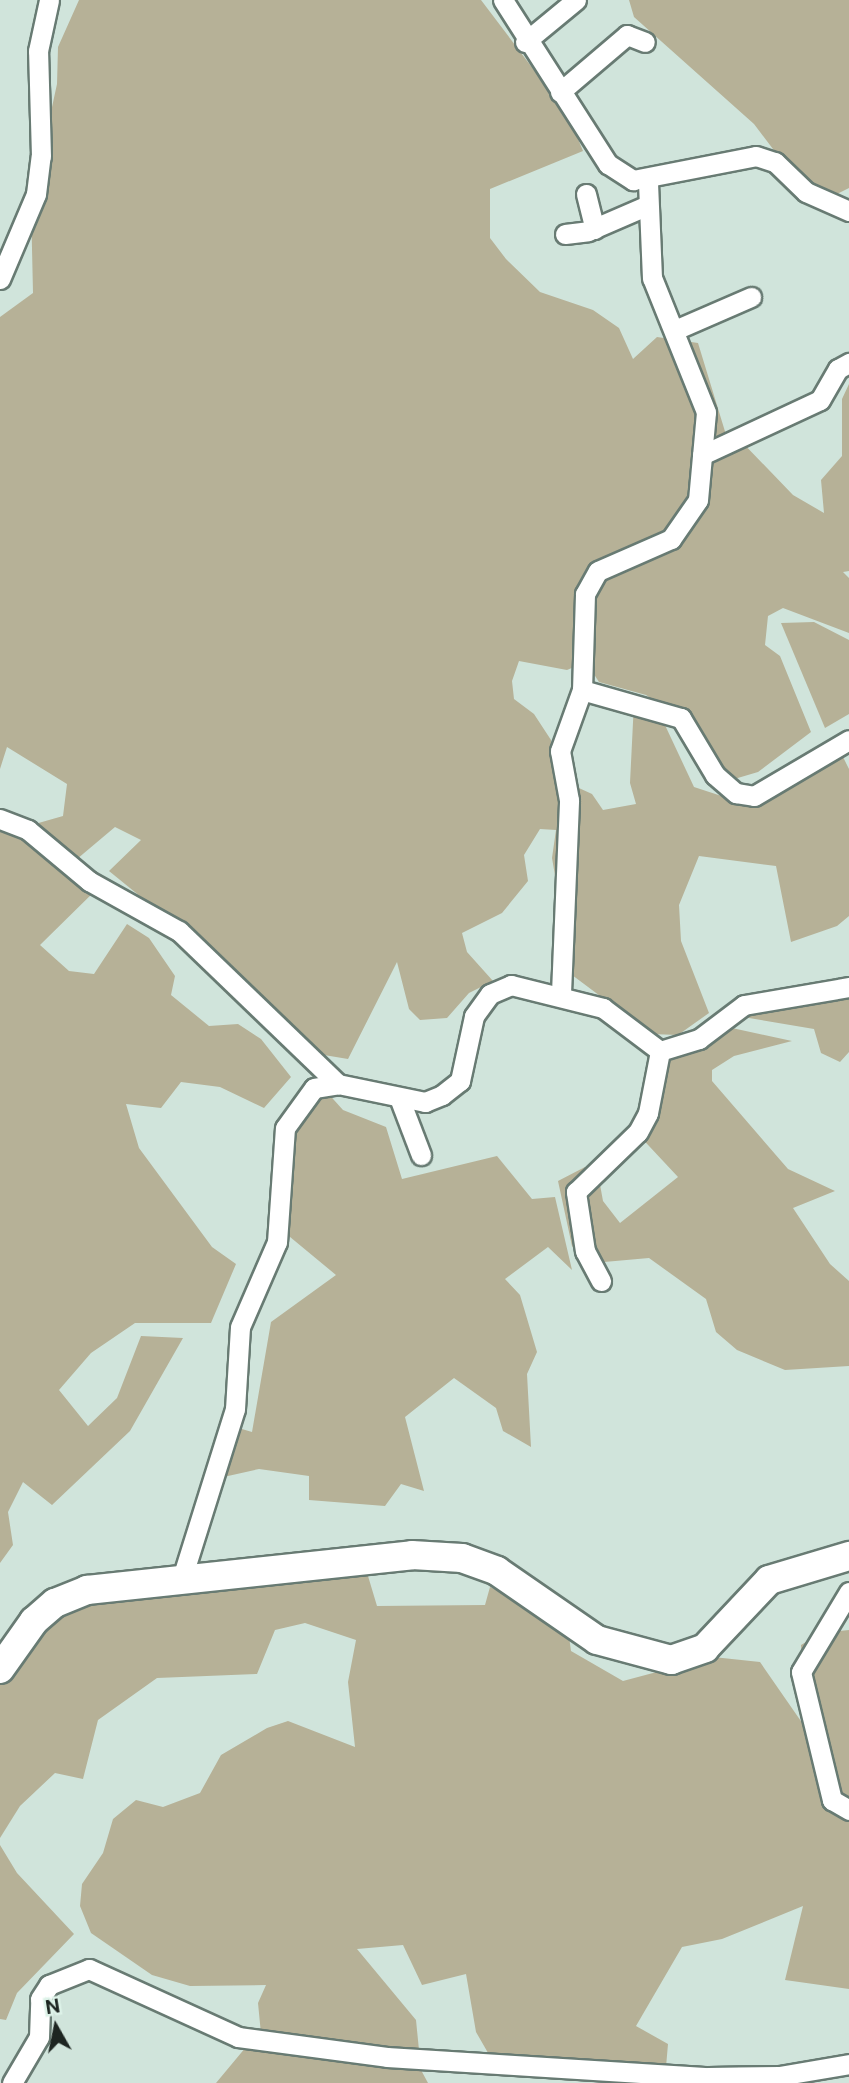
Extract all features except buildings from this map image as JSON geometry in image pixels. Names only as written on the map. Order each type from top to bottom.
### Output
[{"type":"street","points":[[0,279],[36,194],[41,156],[38,51],[49,0]]},
{"type":"street","points":[[503,0],[525,42],[608,164],[648,182],[756,156],[775,162],[806,192],[849,211]]},
{"type":"street","points":[[525,42],[576,0]]},
{"type":"street","points":[[560,92],[627,35],[645,42]]},
{"type":"street","points":[[561,993],[569,800],[560,751],[582,690],[585,594],[598,571],[671,539],[686,524],[698,500],[706,412],[652,278],[646,206],[648,182]]},
{"type":"street","points":[[586,194],[594,229]]},
{"type":"street","points":[[565,233],[594,229],[646,206]]},
{"type":"street","points":[[675,330],[751,297]]},
{"type":"street","points":[[702,455],[764,421],[820,400],[838,369],[849,363]]},
{"type":"street","points":[[582,690],[681,718],[715,775],[745,794],[754,796],[849,740]]},
{"type":"street","points":[[0,819],[28,830],[89,881],[179,931],[338,1084]]},
{"type":"street","points":[[182,1578],[235,1409],[240,1327],[277,1242],[285,1128],[314,1088],[338,1084],[400,1100],[425,1102],[460,1080],[474,1016],[490,995],[512,985],[561,993],[603,1008],[660,1051]]},
{"type":"street","points":[[660,1051],[699,1038],[744,1005],[849,987]]},
{"type":"street","points":[[601,1281],[585,1251],[576,1192],[638,1132],[648,1113],[660,1051]]},
{"type":"street","points":[[400,1100],[421,1155]]},
{"type":"street","points":[[0,1669],[55,1603],[87,1590],[376,1557],[462,1559],[527,1586],[597,1640],[671,1660],[705,1647],[769,1580],[849,1556]]},
{"type":"street","points":[[849,1592],[801,1672],[832,1800],[849,1810]]},
{"type":"street","points":[[12,2083],[39,2037],[40,1999],[49,1986],[89,1969],[238,2037],[387,2057],[708,2077],[779,2076],[849,2064]]},
{"type":"shaded area","points":[[79,0],[481,0],[568,115],[583,151],[490,189],[490,238],[506,259],[540,292],[593,310],[619,328],[633,359],[657,337],[698,343],[727,438],[739,439],[793,495],[824,513],[821,480],[842,456],[842,399],[849,384],[849,571],[843,572],[849,578],[849,633],[783,608],[768,616],[765,645],[780,656],[811,732],[758,772],[731,780],[680,718],[646,695],[599,682],[586,662],[567,670],[519,661],[512,681],[514,699],[534,714],[551,740],[557,778],[592,794],[603,810],[636,804],[630,783],[634,702],[664,723],[694,787],[752,806],[838,747],[849,769],[849,916],[837,926],[791,942],[776,866],[699,856],[679,905],[681,941],[709,1013],[678,1035],[651,1034],[572,975],[552,858],[556,830],[540,829],[524,855],[528,881],[502,913],[462,933],[467,952],[493,981],[469,993],[447,1018],[420,1020],[409,1009],[397,962],[348,1059],[306,1052],[219,974],[188,955],[141,897],[109,871],[141,840],[115,827],[77,859],[28,826],[63,816],[67,784],[7,747],[0,769],[0,317],[33,293],[31,204],[57,84],[58,47]]},
{"type":"shaded area","points":[[629,0],[849,0],[849,188],[831,197],[779,157],[754,124],[634,17]]},
{"type":"shaded area","points":[[814,622],[849,640],[849,714],[825,728],[781,623]]},
{"type":"shaded area","points":[[0,827],[101,885],[40,945],[69,971],[94,974],[127,924],[149,938],[175,976],[171,995],[209,1026],[238,1024],[261,1039],[291,1077],[264,1108],[220,1087],[181,1082],[161,1108],[126,1104],[139,1148],[212,1247],[236,1264],[211,1323],[135,1323],[91,1353],[59,1390],[88,1426],[117,1398],[141,1336],[183,1338],[130,1431],[52,1505],[23,1482],[8,1512],[13,1545],[0,1563]]},
{"type":"shaded area","points":[[849,993],[849,1052],[840,1062],[821,1053],[814,1029],[743,1017],[781,1000]]},
{"type":"shaded area","points":[[732,1028],[792,1041],[734,1056],[712,1070],[712,1081],[788,1169],[835,1191],[793,1208],[830,1264],[849,1281],[849,1366],[785,1370],[737,1350],[716,1332],[706,1299],[649,1258],[604,1262],[592,1278],[572,1246],[558,1181],[585,1167],[599,1179],[603,1201],[620,1223],[678,1177],[635,1131],[667,1059]]},
{"type":"shaded area","points":[[325,1090],[343,1110],[386,1127],[402,1179],[497,1156],[532,1199],[555,1197],[572,1270],[548,1247],[505,1279],[520,1295],[537,1352],[527,1374],[531,1447],[503,1431],[496,1408],[454,1378],[405,1417],[424,1491],[401,1484],[385,1506],[309,1500],[309,1476],[259,1469],[210,1480],[225,1424],[252,1432],[271,1322],[336,1275],[278,1227],[283,1121]]},
{"type":"shaded area","points":[[365,1566],[377,1606],[485,1605],[490,1587],[567,1622],[571,1651],[623,1681],[713,1657],[760,1662],[805,1727],[801,1645],[821,1633],[849,1630],[849,1989],[785,1980],[803,1906],[722,1939],[682,1947],[636,2026],[668,2044],[666,2067],[495,2065],[476,2032],[466,1974],[422,1985],[403,1945],[357,1949],[416,2020],[421,2070],[428,2083],[216,2083],[246,2047],[262,2044],[258,2003],[266,1985],[190,1986],[152,1975],[91,1933],[80,1906],[82,1884],[103,1853],[113,1819],[136,1800],[163,1807],[200,1793],[221,1755],[267,1728],[288,1721],[355,1747],[348,1682],[356,1640],[305,1623],[275,1630],[257,1674],[157,1678],[98,1720],[83,1779],[55,1773],[20,1806],[0,1838],[0,1657],[62,1601]]},
{"type":"shaded area","points":[[0,1845],[17,1873],[74,1934],[17,1993],[6,2020],[0,2019]]}]
